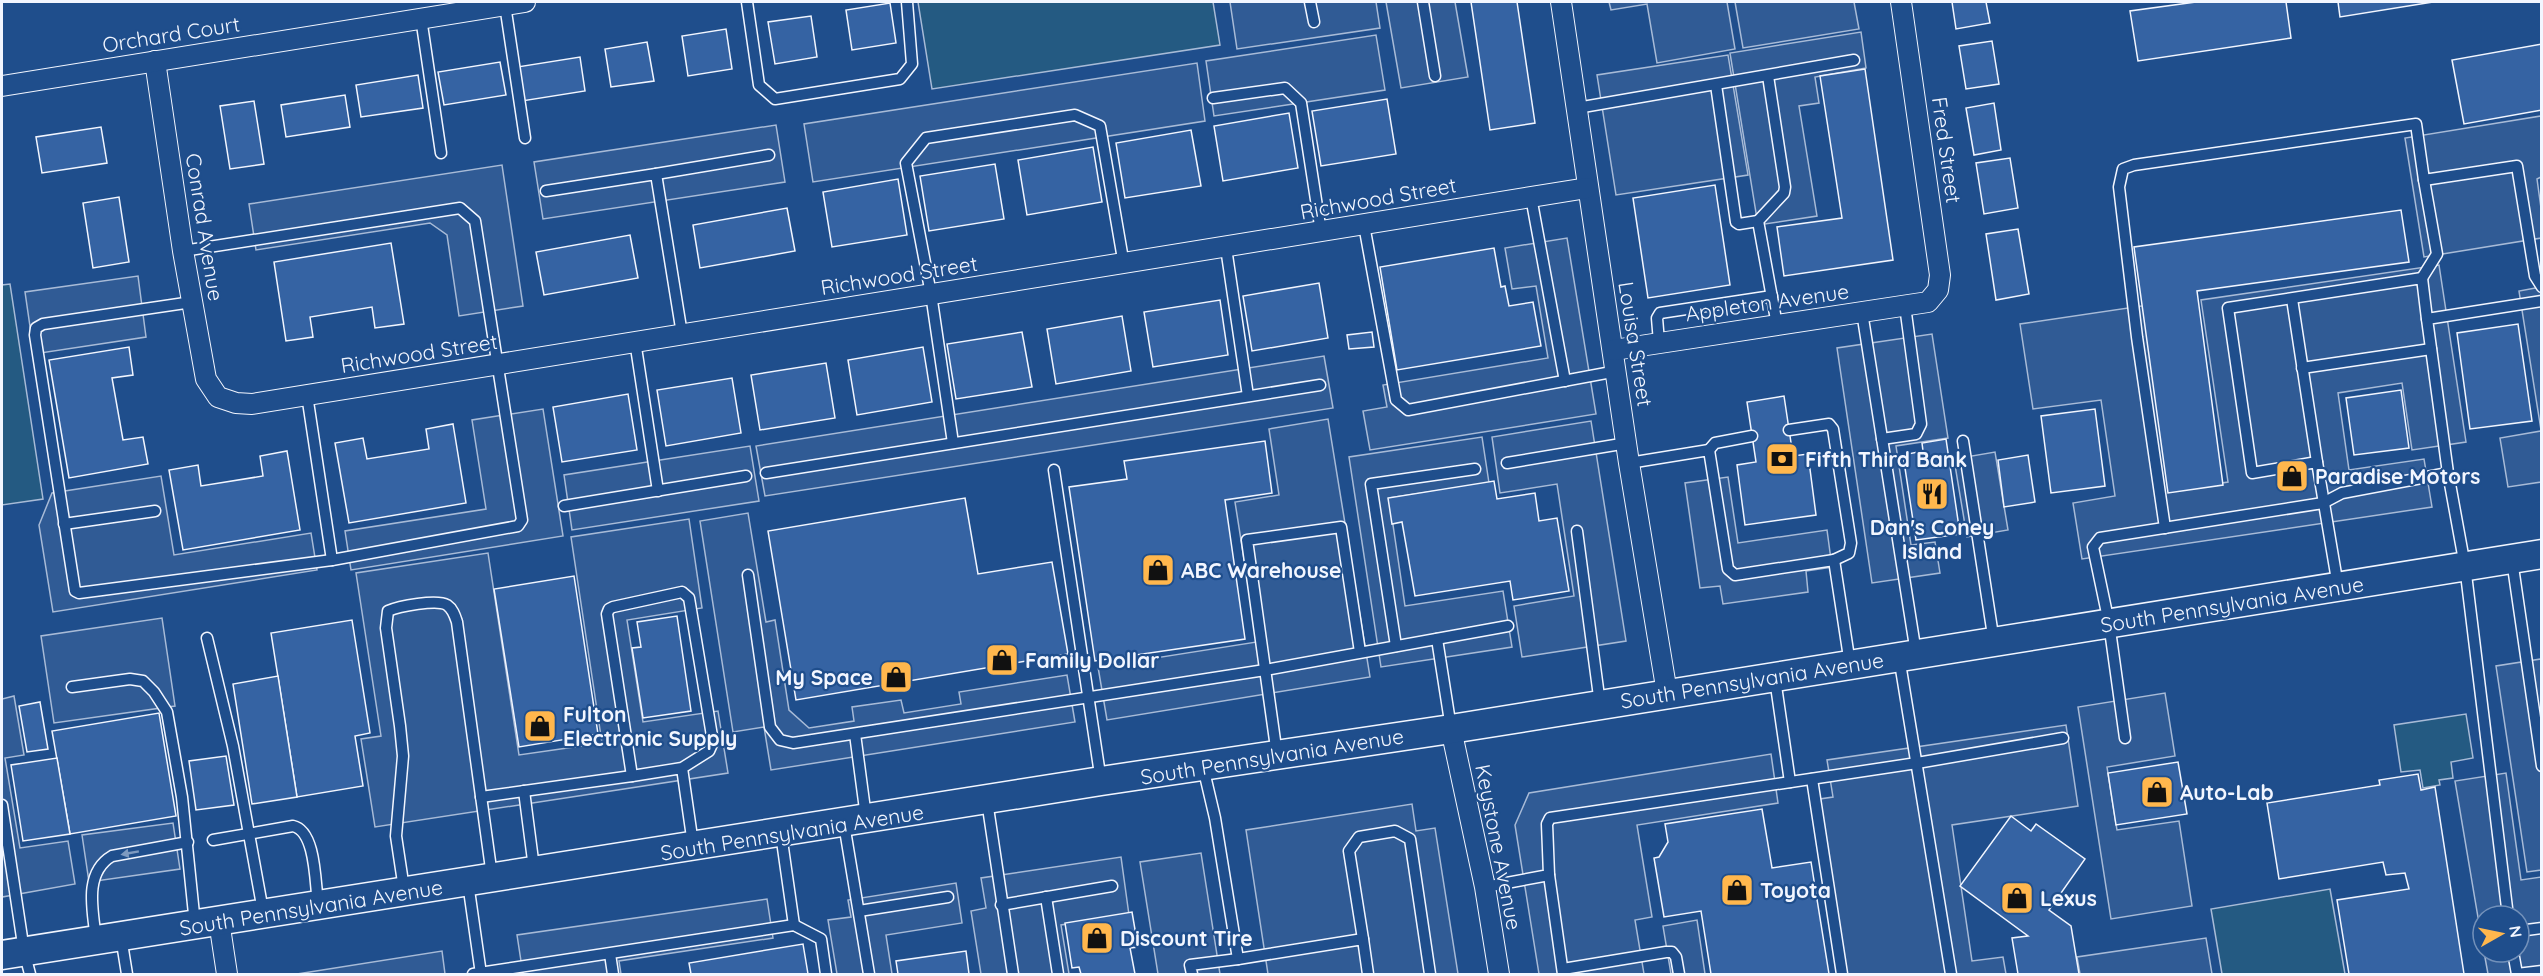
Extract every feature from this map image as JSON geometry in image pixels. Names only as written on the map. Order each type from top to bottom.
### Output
[{"type":"main road","name":"South Pennsylvania Avenue","points":[[18,960],[109,939],[207,923],[855,822],[1101,781],[1451,729],[2541,554]]},
{"type":"street","name":"Orchard Court","points":[[2,86],[525,2]]},
{"type":"street","name":"Louisa Street","points":[[1561,2],[1629,463],[1667,693]]},
{"type":"street","name":"Fred Street","points":[[1901,2],[1940,275],[1938,290],[1928,302]]},
{"type":"street","name":"Conrad Avenue","points":[[155,61],[183,251],[206,379],[218,397]]},
{"type":"street","name":"Richwood Street","points":[[218,397],[236,403],[252,404],[634,341],[1124,265],[1587,188]]},
{"type":"street","name":"Appleton Avenue","points":[[1614,350],[1928,302]]},
{"type":"street","name":"Keystone Avenue","points":[[1451,729],[1485,887],[1499,975]]},
{"type":"street","points":[[207,923],[227,975]]},
{"type":"lane","points":[[747,2],[759,85],[775,99],[900,79],[912,64],[907,2]]},
{"type":"lane","points":[[1310,2],[1314,22]]},
{"type":"lane","points":[[1423,2],[1435,76]]},
{"type":"lane","points":[[505,5],[525,138]]},
{"type":"lane","points":[[421,18],[441,153]]},
{"type":"lane","points":[[1577,108],[1854,60]]},
{"type":"lane","points":[[1716,85],[1736,222],[1740,224],[1758,221],[1784,193],[1785,187],[1768,76]]},
{"type":"lane","points":[[1213,98],[1285,88],[1301,103],[1321,232]]},
{"type":"lane","points":[[953,443],[930,294],[906,163],[926,138],[1075,115],[1100,126],[1124,265]]},
{"type":"lane","points":[[2165,528],[2137,337],[2119,187],[2123,169],[2134,165],[2416,124],[2437,254],[2421,278],[2448,473],[2465,566],[2507,904]]},
{"type":"lane","points":[[546,191],[769,155]]},
{"type":"lane","points":[[2424,180],[2517,166],[2535,276],[2541,286]]},
{"type":"lane","points":[[656,174],[682,334]]},
{"type":"lane","points":[[1531,197],[1565,381]]},
{"type":"lane","points":[[183,251],[460,208],[475,220],[522,520],[518,526],[332,560],[79,593],[75,591],[35,335],[36,327],[43,324],[192,302]]},
{"type":"lane","points":[[1758,221],[1777,325]]},
{"type":"lane","points":[[1364,225],[1395,400],[1408,410],[1617,371]]},
{"type":"lane","points":[[1226,248],[1248,396]]},
{"type":"lane","points":[[2317,462],[2252,473],[2228,308],[2421,278]]},
{"type":"lane","points":[[1659,342],[1657,318],[1660,314],[1772,296]]},
{"type":"lane","points":[[2292,299],[2338,587]]},
{"type":"lane","points":[[2427,319],[2541,301]]},
{"type":"lane","points":[[1882,439],[1916,434],[1921,424],[1905,306]]},
{"type":"lane","points":[[1862,312],[1882,439],[1908,656],[1917,763],[1951,975]]},
{"type":"lane","points":[[634,341],[658,491]]},
{"type":"lane","points":[[2302,368],[2431,349]]},
{"type":"lane","points":[[766,473],[1320,385]]},
{"type":"lane","points":[[307,395],[332,560]]},
{"type":"lane","points":[[1709,450],[1728,569],[1731,573],[1834,560],[1849,553],[1851,543],[1833,429],[1828,424],[1789,430]]},
{"type":"lane","points":[[1629,463],[1709,450],[1715,443],[1752,436]]},
{"type":"lane","points":[[1963,441],[1994,642]]},
{"type":"lane","points":[[1508,463],[1627,442]]},
{"type":"lane","points":[[1396,646],[1371,484],[1474,469]]},
{"type":"lane","points":[[1054,470],[1101,781]]},
{"type":"lane","points":[[2125,738],[2109,623],[2093,547],[2095,542],[2100,538],[2323,503],[2342,493],[2448,473]]},
{"type":"lane","points":[[564,506],[746,476]]},
{"type":"lane","points":[[64,524],[155,511]]},
{"type":"lane","points":[[1278,755],[1247,540],[1341,527],[1360,652]]},
{"type":"lane","points":[[1577,531],[1600,705]]},
{"type":"lane","points":[[2512,559],[2541,766]]},
{"type":"lane","points":[[1834,560],[1850,664]]},
{"type":"lane","points":[[748,575],[770,727],[780,740],[793,742],[1265,670],[1508,626]]},
{"type":"lane","points":[[481,797],[632,776],[682,768],[709,752],[713,742],[689,598],[682,592],[613,607],[607,614],[632,776]]},
{"type":"lane","points":[[404,892],[396,836],[402,746],[386,628],[388,611],[396,607],[436,603],[447,605],[454,612],[457,622],[481,797],[478,974],[533,970],[610,954],[794,925],[821,939],[826,975]]},
{"type":"lane","points":[[207,638],[233,746],[263,914]]},
{"type":"lane","points":[[1437,639],[1451,729]]},
{"type":"lane","points":[[1774,676],[1790,782]]},
{"type":"lane","points":[[72,687],[130,679],[143,681],[154,692],[166,712],[188,842],[207,923]]},
{"type":"lane","points":[[855,734],[855,822],[859,911],[869,975]]},
{"type":"lane","points":[[1679,975],[1676,957],[1672,952],[1563,972],[1549,875],[1547,824],[1550,818],[1917,763],[2063,738]]},
{"type":"lane","points":[[1203,767],[1215,818],[1238,959]]},
{"type":"lane","points":[[682,768],[694,847]]},
{"type":"lane","points":[[1812,779],[1842,975]]},
{"type":"lane","points":[[524,791],[534,872]]},
{"type":"lane","points":[[987,801],[1013,975]]},
{"type":"lane","points":[[2,805],[18,960]]},
{"type":"lane","points":[[213,840],[293,826],[304,831],[309,841],[319,906]]},
{"type":"lane","points":[[1368,975],[1349,851],[1359,837],[1395,831],[1410,839],[1430,975]]},
{"type":"lane","points":[[780,833],[794,925]]},
{"type":"lane","points":[[128,975],[109,939],[92,893],[97,872],[105,860],[112,856],[188,842]]},
{"type":"lane","points":[[1485,887],[1549,875]]},
{"type":"lane","points":[[1001,905],[1112,886]]},
{"type":"lane","points":[[859,911],[948,897]]},
{"type":"lane","points":[[1046,897],[1059,975]]},
{"type":"lane","points":[[1192,975],[1190,965],[1363,939]]},
{"type":"lane","points":[[610,954],[613,975]]},
{"type":"lane","points":[[2517,974],[2541,971]]},
{"type":"shaded area","points":[[918,2],[1213,2],[1220,45],[932,89]]},
{"type":"shaded area","points":[[1230,2],[1376,2],[1380,28],[1237,49]]},
{"type":"shaded area","points":[[1386,2],[1455,2],[1468,77],[1401,88]]},
{"type":"shaded area","points":[[1609,2],[1727,2],[1735,49],[1657,63],[1647,4],[1611,10]]},
{"type":"shaded area","points":[[1735,2],[1854,2],[1859,29],[1743,48]]},
{"type":"shaded area","points":[[1861,32],[1866,68],[1815,77],[1819,103],[1799,106],[1817,216],[1758,225],[1730,53]]},
{"type":"shaded area","points":[[1376,35],[1385,90],[1214,116],[1206,61]]},
{"type":"shaded area","points":[[1728,55],[1748,175],[1616,195],[1597,75]]},
{"type":"shaded area","points":[[1197,63],[1205,121],[813,182],[804,124]]},
{"type":"shaded area","points":[[2541,116],[2541,177],[2537,179],[2541,208],[2541,238],[2424,257],[2405,138]]},
{"type":"shaded area","points":[[776,125],[785,182],[543,219],[534,162]]},
{"type":"shaded area","points":[[502,165],[523,306],[459,316],[447,235],[430,223],[256,250],[249,204]]},
{"type":"shaded area","points":[[1567,238],[1596,414],[1370,450],[1363,411],[1387,407],[1383,385],[1548,358],[1536,286],[1512,289],[1505,248]]},
{"type":"shaded area","points":[[2439,265],[2466,442],[2412,450],[2402,383],[2338,393],[2349,470],[2424,459],[2432,507],[2082,559],[2073,503],[2115,496],[2101,400],[2033,409],[2020,324],[2148,305],[2176,490],[2228,482],[2201,300]]},
{"type":"shaded area","points":[[138,276],[146,337],[34,354],[25,292]]},
{"type":"shaded area","points":[[10,284],[43,499],[2,505],[2,285]]},
{"type":"shaded area","points":[[2541,287],[2541,430],[2519,291]]},
{"type":"shaded area","points":[[1932,334],[1948,438],[1896,446],[1911,545],[1935,542],[1940,573],[1872,583],[1837,348]]},
{"type":"shaded area","points":[[1324,356],[1333,408],[765,496],[756,446]]},
{"type":"shaded area","points":[[543,409],[563,536],[351,570],[345,531],[486,509],[472,420]]},
{"type":"shaded area","points":[[1328,419],[1370,677],[1107,720],[1098,667],[1257,642],[1235,502],[1279,495],[1269,429]]},
{"type":"shaded area","points":[[1591,421],[1626,641],[1522,657],[1514,606],[1574,596],[1557,484],[1500,493],[1492,437]]},
{"type":"shaded area","points":[[2541,431],[2541,482],[2508,487],[2500,438]]},
{"type":"shaded area","points":[[1482,437],[1489,483],[1389,498],[1405,606],[1503,591],[1512,647],[1381,667],[1349,457]]},
{"type":"shaded area","points":[[750,446],[759,501],[572,530],[564,475]]},
{"type":"shaded area","points":[[1995,452],[2008,530],[1967,537],[1954,459]]},
{"type":"shaded area","points":[[161,476],[174,555],[311,533],[317,570],[53,612],[39,525],[52,493]]},
{"type":"shaded area","points":[[1728,477],[1738,543],[1827,530],[1832,567],[1806,571],[1808,592],[1723,604],[1720,586],[1700,588],[1685,483]]},
{"type":"shaded area","points":[[748,513],[766,622],[775,620],[789,710],[809,728],[854,721],[852,707],[901,700],[904,713],[961,704],[959,692],[1067,675],[1075,722],[771,770],[764,727],[733,732],[700,521]]},
{"type":"shaded area","points":[[689,519],[702,608],[627,620],[643,722],[718,711],[728,773],[375,827],[361,739],[381,736],[356,573],[488,553],[519,755],[602,743],[571,537]]},
{"type":"shaded area","points":[[162,618],[175,706],[54,723],[41,636]]},
{"type":"shaded area","points":[[2541,659],[2541,870],[2527,872],[2496,666]]},
{"type":"shaded area","points":[[2165,693],[2175,756],[2107,767],[2117,830],[2179,821],[2192,906],[2111,919],[2078,707]]},
{"type":"shaded area","points":[[14,696],[24,755],[5,758],[20,848],[68,841],[75,884],[2,897],[2,699]]},
{"type":"shaded area","points":[[2466,714],[2473,758],[2451,762],[2453,778],[2439,780],[2440,785],[2423,788],[2420,770],[2401,772],[2394,725]]},
{"type":"shaded area","points":[[2066,725],[2078,806],[1952,825],[1972,961],[2003,957],[2006,974],[1840,974],[1813,800],[1833,797],[1827,760]]},
{"type":"shaded area","points":[[1771,754],[1778,803],[1637,825],[1652,917],[1635,920],[1644,974],[1539,974],[1515,825],[1529,793]]},
{"type":"shaded area","points":[[2506,773],[2521,880],[2541,877],[2541,974],[2488,974],[2486,964],[2531,964],[2531,904],[2476,904],[2455,781]]},
{"type":"shaded area","points":[[1412,804],[1416,831],[1435,828],[1458,974],[1268,974],[1246,830]]},
{"type":"shaded area","points":[[173,823],[180,869],[89,882],[82,835]]},
{"type":"shaded area","points":[[1201,853],[1220,974],[1158,974],[1140,862]]},
{"type":"shaded area","points":[[1121,857],[1129,915],[1061,925],[1069,974],[981,974],[971,911],[986,908],[981,878]]},
{"type":"shaded area","points":[[956,883],[962,923],[886,935],[892,974],[837,974],[828,920],[851,917],[848,900]]},
{"type":"shaded area","points":[[2330,889],[2345,974],[2222,974],[2211,909]]},
{"type":"shaded area","points":[[767,899],[773,938],[619,961],[621,974],[523,974],[517,935]]},
{"type":"shaded area","points":[[1697,920],[1705,974],[1671,974],[1663,926]]},
{"type":"shaded area","points":[[2206,938],[2212,974],[2080,974],[2077,957]]},
{"type":"shaded area","points":[[442,951],[445,974],[297,974]]},
{"type":"building","points":[[1471,2],[1517,2],[1535,123],[1490,130]]},
{"type":"building","points":[[1952,2],[1986,2],[1990,23],[1956,29]]},
{"type":"building","points":[[2196,2],[2286,2],[2291,38],[2138,61],[2130,11]]},
{"type":"building","points":[[2338,2],[2433,2],[2340,17]]},
{"type":"building","points":[[890,3],[896,43],[852,50],[846,10]]},
{"type":"building","points":[[811,16],[817,57],[775,64],[768,22]]},
{"type":"building","points":[[726,29],[732,69],[688,76],[682,36]]},
{"type":"building","points":[[1992,41],[1999,84],[1966,89],[1959,46]]},
{"type":"building","points":[[647,42],[654,81],[611,87],[605,49]]},
{"type":"building","points":[[2542,44],[2542,110],[2464,124],[2452,60]]},
{"type":"building","points":[[580,57],[585,91],[522,101],[517,67]]},
{"type":"building","points":[[500,62],[506,95],[444,105],[438,72]]},
{"type":"building","points":[[1865,69],[1893,260],[1784,276],[1777,227],[1842,218],[1820,76]]},
{"type":"building","points":[[418,75],[423,108],[361,117],[356,85]]},
{"type":"building","points":[[345,95],[350,127],[286,137],[281,105]]},
{"type":"building","points":[[1387,99],[1396,154],[1321,166],[1312,111]]},
{"type":"building","points":[[254,101],[264,164],[230,169],[220,106]]},
{"type":"building","points":[[1994,103],[2001,150],[1974,155],[1966,108]]},
{"type":"building","points":[[1289,113],[1298,168],[1223,181],[1214,126]]},
{"type":"building","points":[[101,127],[107,163],[42,173],[36,137]]},
{"type":"building","points":[[1191,130],[1201,186],[1125,198],[1116,143]]},
{"type":"building","points":[[1093,147],[1102,202],[1027,215],[1018,160]]},
{"type":"building","points":[[2010,158],[2018,208],[1984,214],[1976,163]]},
{"type":"building","points":[[995,164],[1004,219],[929,231],[920,176]]},
{"type":"building","points":[[898,179],[907,235],[832,247],[823,192]]},
{"type":"building","points":[[1715,185],[1730,285],[1648,298],[1633,198]]},
{"type":"building","points":[[119,197],[129,262],[93,268],[83,203]]},
{"type":"building","points":[[787,208],[795,251],[700,268],[693,225]]},
{"type":"building","points":[[2401,210],[2409,262],[2197,291],[2223,485],[2168,493],[2134,247]]},
{"type":"building","points":[[2018,229],[2029,294],[1996,300],[1986,234]]},
{"type":"building","points":[[630,235],[638,278],[544,295],[536,252]]},
{"type":"building","points":[[391,243],[404,324],[375,328],[372,307],[310,317],[313,337],[286,341],[274,262]]},
{"type":"building","points":[[1494,248],[1501,287],[1505,286],[1509,306],[1533,302],[1541,346],[1397,370],[1380,267]]},
{"type":"building","points":[[1319,283],[1328,338],[1252,351],[1243,296]]},
{"type":"building","points":[[1220,300],[1228,355],[1153,367],[1144,312]]},
{"type":"building","points":[[1122,316],[1131,371],[1056,384],[1047,329]]},
{"type":"building","points":[[2518,324],[2532,421],[2470,429],[2457,333]]},
{"type":"building","points":[[1022,332],[1032,387],[956,399],[947,344]]},
{"type":"building","points":[[1372,332],[1374,347],[1349,349],[1347,335]]},
{"type":"building","points":[[129,347],[133,375],[112,378],[123,440],[143,437],[148,464],[69,478],[49,360]]},
{"type":"building","points":[[923,347],[932,402],[857,415],[848,360]]},
{"type":"building","points":[[826,363],[835,418],[760,430],[751,375]]},
{"type":"building","points":[[732,378],[741,433],[666,446],[657,390]]},
{"type":"building","points":[[2401,390],[2409,448],[2354,455],[2346,398]]},
{"type":"building","points":[[628,394],[637,450],[562,462],[553,407]]},
{"type":"building","name":"Fifth Third Bank","points":[[1784,396],[1793,456],[1808,454],[1816,515],[1745,525],[1737,465],[1756,462],[1747,402]]},
{"type":"building","points":[[2095,409],[2105,486],[2051,493],[2041,416]]},
{"type":"building","points":[[453,424],[466,503],[349,523],[335,443],[363,438],[367,459],[429,449],[426,429]]},
{"type":"building","name":"Dan's Coney Island","points":[[1946,439],[1960,534],[1916,540],[1903,455],[1923,451],[1922,443]]},
{"type":"building","name":"ABC Warehouse","points":[[1265,441],[1272,493],[1225,500],[1245,639],[1095,661],[1069,487],[1127,479],[1124,461]]},
{"type":"building","points":[[287,451],[300,530],[183,550],[169,470],[198,465],[201,486],[263,476],[260,456]]},
{"type":"building","points":[[2028,455],[2035,502],[2004,507],[1998,460]]},
{"type":"building","points":[[1494,481],[1497,499],[1535,493],[1539,521],[1557,518],[1569,591],[1513,600],[1510,581],[1415,596],[1402,522],[1392,524],[1388,498]]},
{"type":"building","points":[[965,498],[978,574],[1052,562],[1068,654],[796,700],[768,531]]},
{"type":"building","points":[[574,576],[598,734],[519,747],[494,589]]},
{"type":"building","points":[[677,616],[691,711],[643,718],[632,648],[641,647],[637,622]]},
{"type":"building","points":[[352,620],[370,733],[355,736],[363,786],[297,797],[271,633]]},
{"type":"building","points":[[278,676],[297,797],[252,804],[233,684]]},
{"type":"building","points":[[40,702],[48,749],[27,752],[19,706]]},
{"type":"building","points":[[159,713],[176,816],[70,834],[52,731]]},
{"type":"building","points":[[226,756],[234,805],[196,810],[189,761]]},
{"type":"building","points":[[57,758],[70,834],[23,841],[11,765]]},
{"type":"building","points":[[2178,762],[2187,814],[2116,825],[2108,773]]},
{"type":"building","points":[[2418,774],[2421,790],[2435,787],[2464,974],[2349,974],[2337,900],[2409,889],[2405,873],[2386,875],[2383,862],[2279,879],[2267,803],[2380,785],[2379,780]]},
{"type":"building","name":"Toyota","points":[[1762,809],[1772,868],[1811,862],[1829,974],[1711,974],[1701,911],[1664,917],[1654,858],[1659,857],[1668,842],[1665,824]]},
{"type":"building","name":"Lexus","points":[[2011,816],[2031,831],[2036,824],[2085,859],[2049,910],[2071,926],[2079,974],[2018,974],[2012,938],[2028,936],[1960,886]]},
{"type":"building","points":[[1132,912],[1138,947],[1130,948],[1135,974],[1081,974],[1079,967],[1072,968],[1065,923]]},
{"type":"building","points":[[803,944],[808,974],[691,974],[689,963]]},
{"type":"building","points":[[966,951],[969,974],[898,974],[896,961]]},
{"type":"place","name":"Fifth Third Bank","points":[[1782,459]]},
{"type":"place","name":"Paradise Motors","points":[[2292,476]]},
{"type":"place","name":"Dan's Coney Island","points":[[1932,494]]},
{"type":"place","name":"ABC Warehouse","points":[[1158,570]]},
{"type":"place","name":"Family Dollar","points":[[1002,660]]},
{"type":"place","name":"My Space","points":[[896,677]]},
{"type":"place","name":"Fulton Electronic Supply","points":[[540,726]]},
{"type":"place","name":"Auto-Lab","points":[[2157,792]]},
{"type":"place","name":"Toyota","points":[[1737,890]]},
{"type":"place","name":"Lexus","points":[[2017,898]]},
{"type":"place","name":"Discount Tire","points":[[1097,938]]}]
